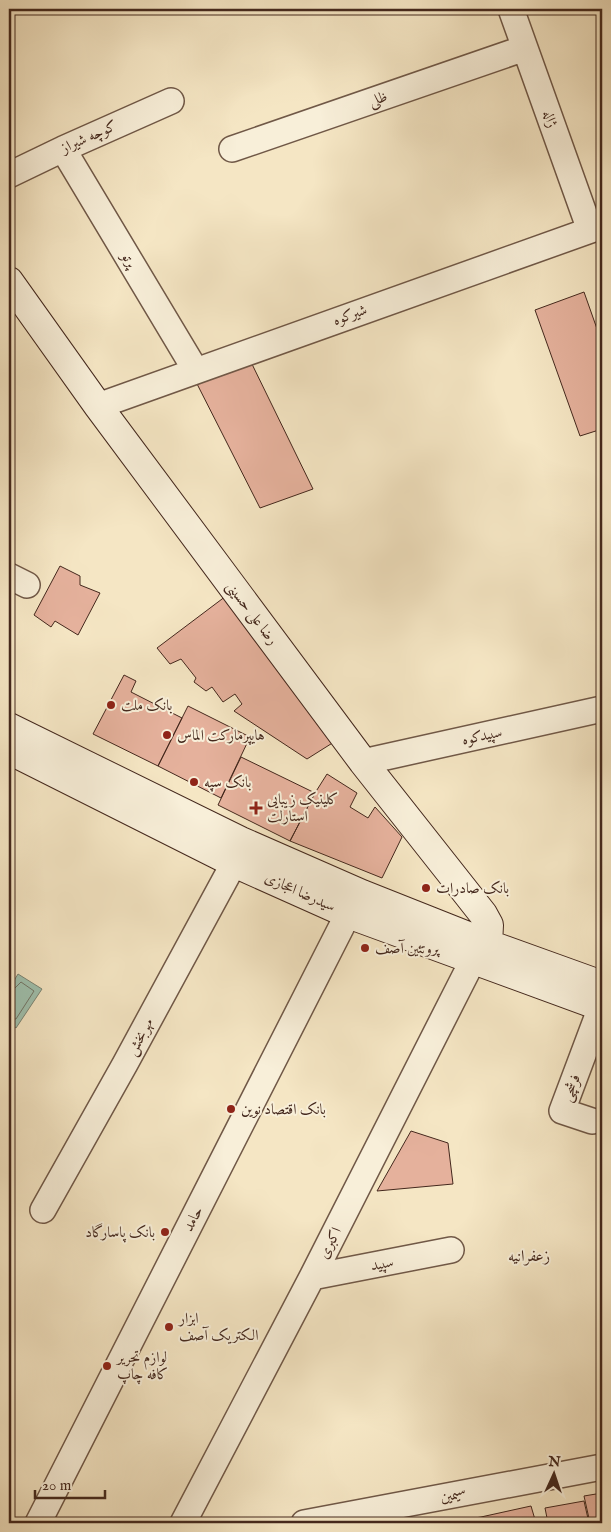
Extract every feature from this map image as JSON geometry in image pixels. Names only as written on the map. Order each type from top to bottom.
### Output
[{"type":"main road","name":"رضا علی حسینی","points":[[9,281],[98,406],[363,762],[483,914],[489,925],[480,952]]},
{"type":"main road","name":"سیدرضا اعجازی","points":[[9,746],[234,863],[348,914],[480,952]]},
{"type":"main road","name":"سیدرضا اعجازی","points":[[9,746],[242,841],[362,894],[480,952],[602,1000]]},
{"type":"street","name":"ژاله","points":[[511,9],[596,228]]},
{"type":"street","name":"ظلی","points":[[232,149],[525,48]]},
{"type":"street","name":"کوچه شیراز","points":[[9,175],[171,101]]},
{"type":"street","name":"پرتو","points":[[63,149],[196,371]]},
{"type":"street","name":"شیرکوه","points":[[98,406],[596,228]]},
{"type":"street","name":"سپیدکوه","points":[[363,762],[602,709]]},
{"type":"street","name":"مهربخش","points":[[43,1210],[126,1064],[234,863]]},
{"type":"street","name":"حامد","points":[[38,1523],[348,914]]},
{"type":"street","name":"اکبری","points":[[183,1523],[480,952]]},
{"type":"street","name":"فرشچی","points":[[592,1121],[562,1111],[602,1000]]},
{"type":"street","name":"سپید","points":[[312,1278],[452,1250]]},
{"type":"street","name":"سیمین","points":[[304,1523],[377,1516],[602,1467]]},
{"type":"water","points":[[18,974],[42,989],[16,1028],[9,1023],[9,989]]},
{"type":"building","points":[[584,292],[602,343],[602,429],[580,436],[535,310]]},
{"type":"building","points":[[249,358],[313,489],[260,508],[193,376]]},
{"type":"building","points":[[60,566],[80,576],[80,585],[100,593],[78,635],[55,621],[51,627],[34,615]]},
{"type":"building","points":[[226,596],[334,742],[307,759],[234,711],[242,704],[235,694],[223,702],[212,687],[206,691],[194,682],[196,678],[181,659],[170,664],[157,648]]},
{"type":"building","points":[[124,675],[136,681],[131,692],[182,718],[158,766],[93,734]]},
{"type":"building","points":[[188,706],[250,737],[221,798],[158,766]]},
{"type":"building","points":[[241,757],[315,793],[290,841],[218,805]]},
{"type":"building","points":[[327,774],[357,793],[350,807],[368,818],[375,807],[402,837],[382,878],[290,841]]},
{"type":"building","points":[[411,1131],[448,1143],[453,1184],[377,1191]]},
{"type":"building","points":[[602,1493],[602,1523],[590,1523],[584,1496]]},
{"type":"building","points":[[584,1501],[589,1523],[548,1523],[545,1508]]},
{"type":"building","points":[[531,1506],[536,1523],[482,1523],[481,1517]]},
{"type":"building","points":[[481,1517],[482,1523],[444,1523]]},
{"type":"building","points":[[547,1519],[548,1523],[536,1523]]},
{"type":"place","name":"بانک ملت","points":[[111,705]]},
{"type":"place","name":"هایپرمارکت الماس","points":[[167,735]]},
{"type":"place","name":"بانک سپه","points":[[194,782]]},
{"type":"place","name":"کلینیک زیبایی استارلت","points":[[256,808]]},
{"type":"place","name":"بانک صادرات","points":[[426,888]]},
{"type":"place","name":"پروتئین آصف","points":[[365,948]]},
{"type":"place","name":"بانک اقتصاد نوین","points":[[231,1109]]},
{"type":"place","name":"بانک پاسارگاد","points":[[165,1232]]},
{"type":"place","name":"ابزار الکتریک آصف","points":[[169,1327]]},
{"type":"place","name":"لوازم تحریر کافه چاپ","points":[[107,1366]]},
{"type":"district","name":"زعفرانیه","points":[[529,1257]]}]
